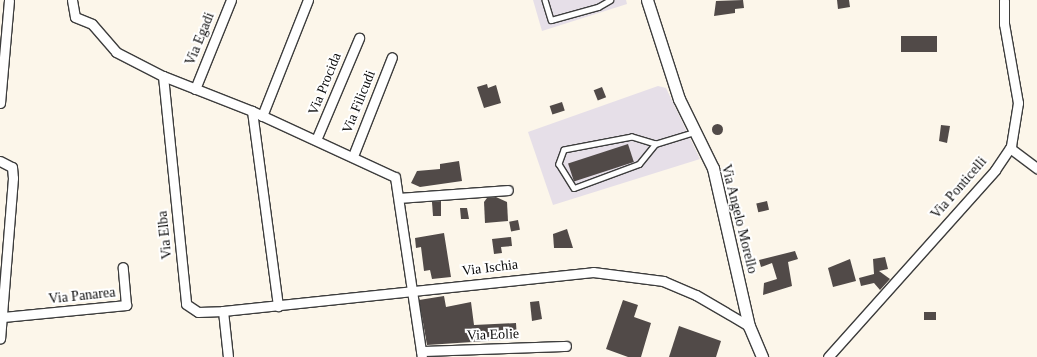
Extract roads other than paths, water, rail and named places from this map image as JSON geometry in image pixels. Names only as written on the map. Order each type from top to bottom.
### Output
[{"type":"street","points":[[0,103],[9,0]]},
{"type":"street","points":[[72,0],[75,17],[92,24],[110,42],[116,52],[163,76],[252,111],[392,174],[399,198],[422,354]]},
{"type":"street","name":"Via Egadi","points":[[195,89],[231,0]]},
{"type":"street","points":[[262,116],[308,0]]},
{"type":"street","name":"Via Angelo Morello","points":[[647,0],[679,99],[713,168],[749,326],[762,357]]},
{"type":"street","name":"Via Ponticelli","points":[[828,357],[995,170],[1010,148],[1018,103],[1004,24],[1004,0]]},
{"type":"street","name":"Via Procida","points":[[316,140],[358,38]]},
{"type":"street","name":"Via Filicudi","points":[[353,156],[392,57]]},
{"type":"street","name":"Via Elba","points":[[163,76],[186,304],[198,312],[223,311]]},
{"type":"street","points":[[252,111],[278,306]]},
{"type":"street","points":[[1010,148],[1037,168]]},
{"type":"street","points":[[0,161],[12,167],[14,178],[0,338]]},
{"type":"street","points":[[399,198],[508,190]]},
{"type":"street","name":"Via Panarea","points":[[3,317],[126,305],[123,267]]},
{"type":"street","name":"Via Ischia","points":[[223,311],[593,272],[632,275],[663,281],[696,295],[749,326]]},
{"type":"street","points":[[223,311],[228,357]]},
{"type":"street","name":"Via Eolie","points":[[422,354],[566,346]]},
{"type":"lane","points":[[545,0],[551,20],[598,7],[610,0]]},
{"type":"lane","points":[[655,144],[632,137],[564,150],[559,164],[562,175],[574,188],[639,164],[655,144],[696,131]]}]
